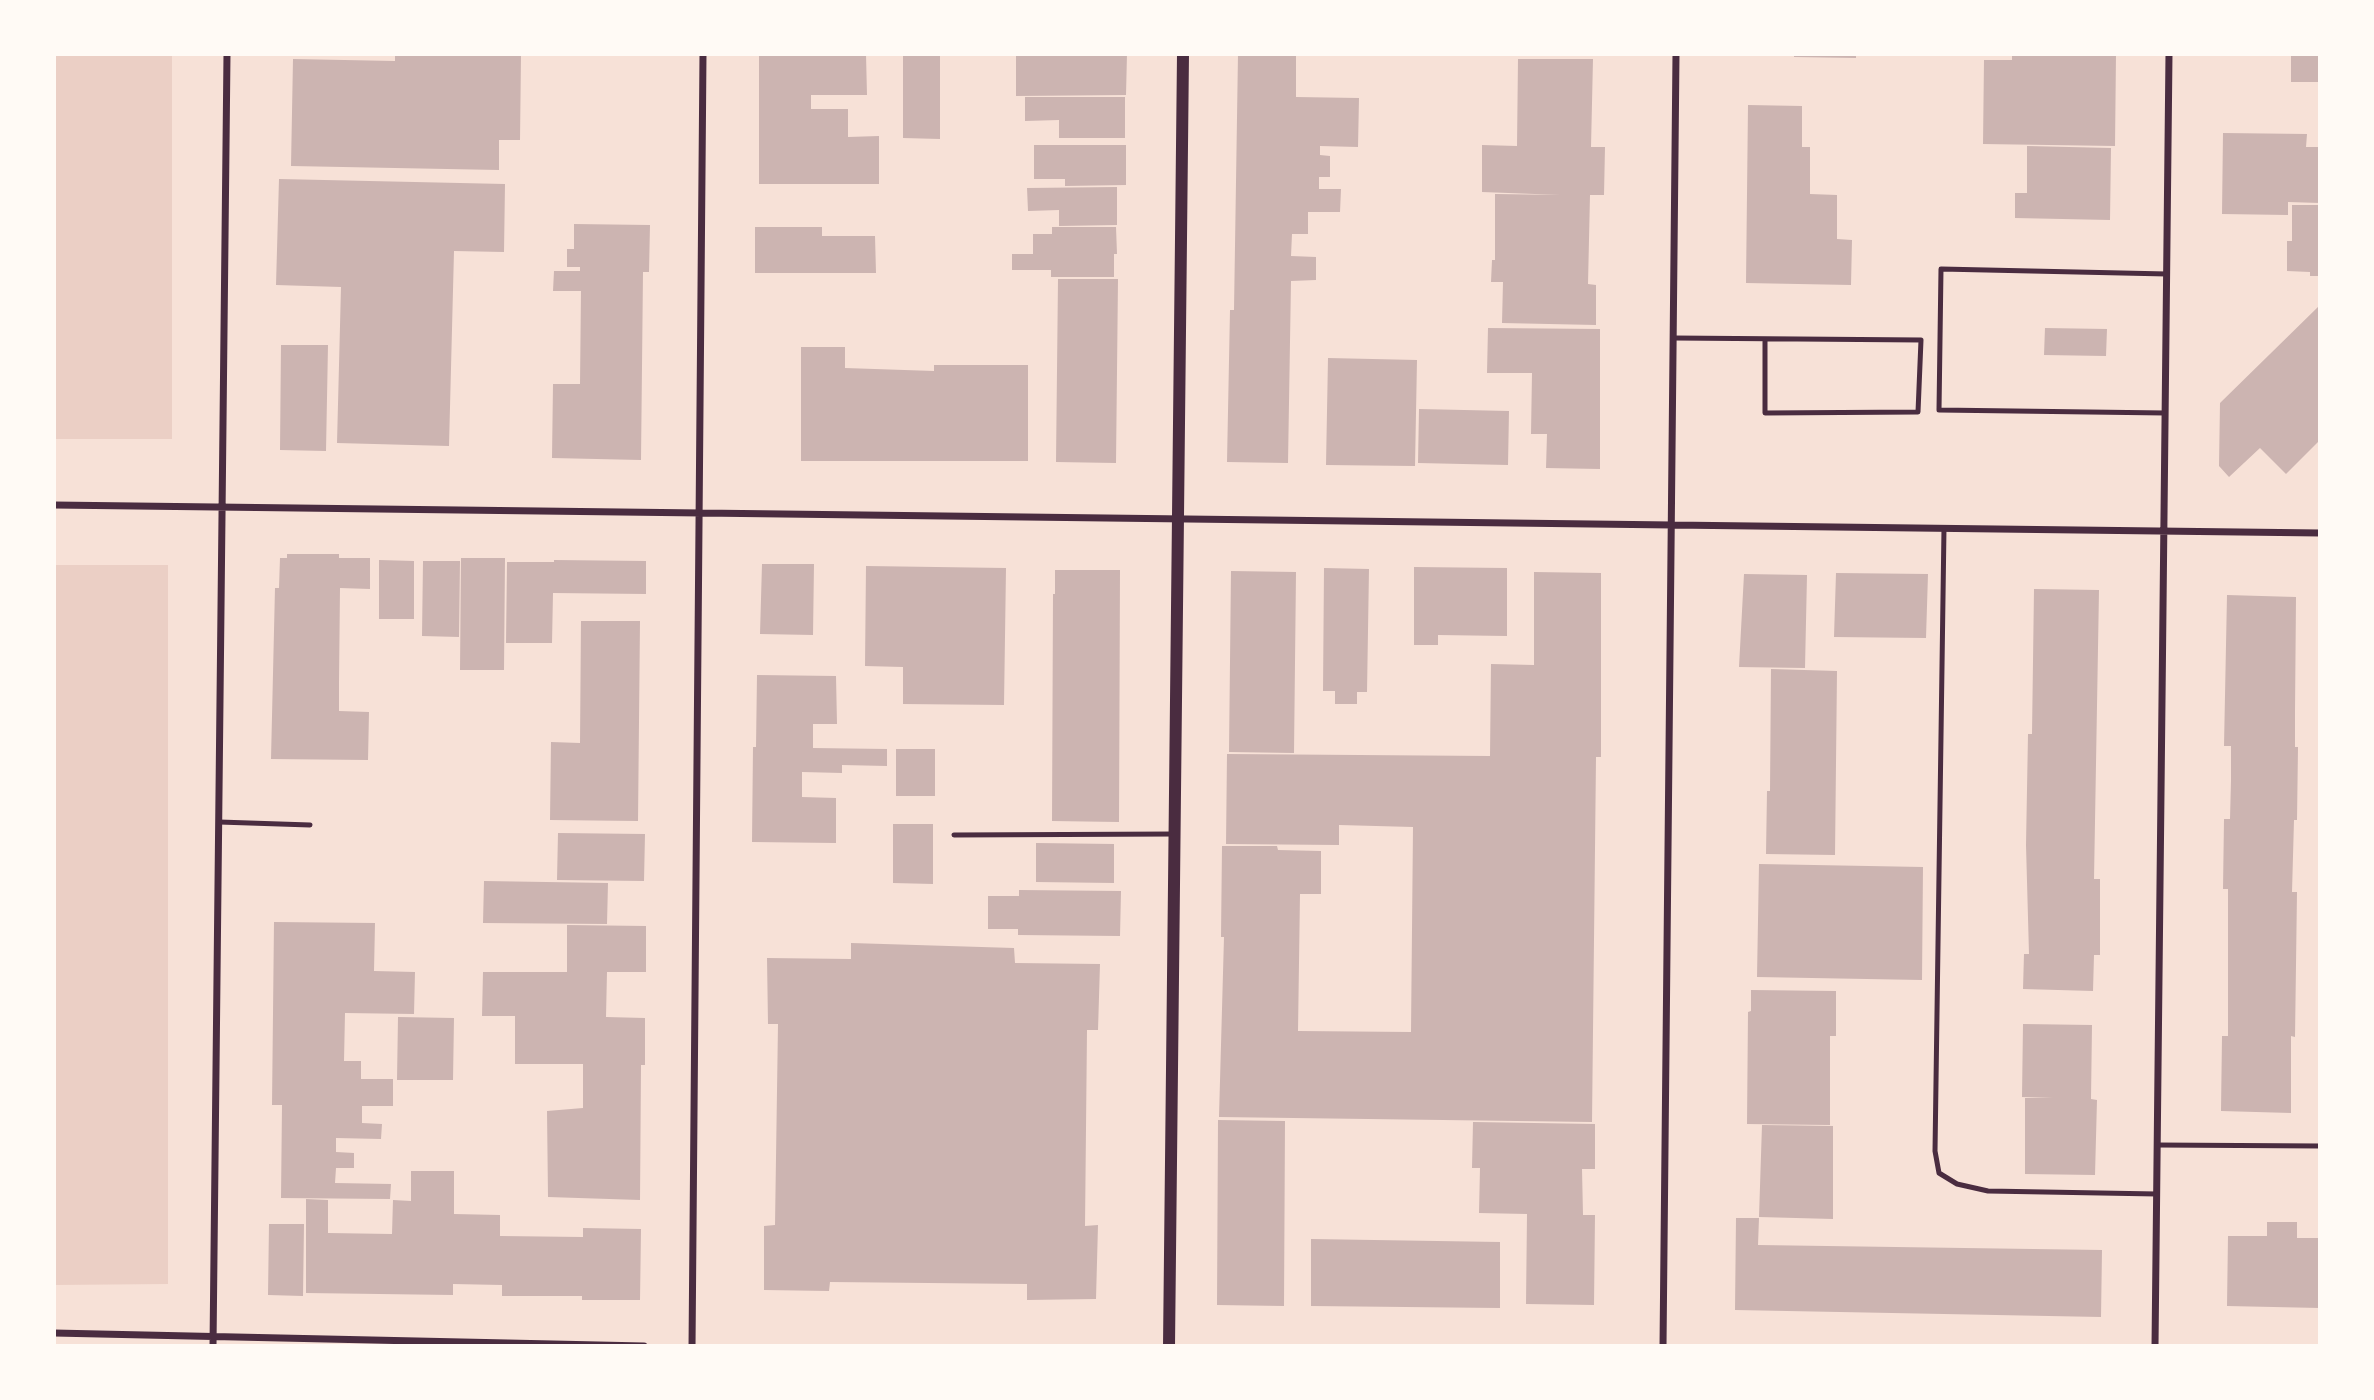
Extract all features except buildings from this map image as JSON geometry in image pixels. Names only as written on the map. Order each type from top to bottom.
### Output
[{"type":"street","points":[[213,1346],[227,54]]},
{"type":"street","points":[[692,1346],[703,54]]},
{"type":"street","points":[[1169,1346],[1182,54]]},
{"type":"street","points":[[1663,1346],[1676,54]]},
{"type":"street","points":[[2155,1346],[2169,54]]},
{"type":"street","points":[[54,505],[2320,533]]},
{"type":"street","points":[[54,1333],[644,1346]]},
{"type":"lane","points":[[2165,413],[1939,410],[1941,269],[2167,274]]},
{"type":"lane","points":[[1674,338],[1921,340],[1918,412],[1765,413],[1765,339]]},
{"type":"lane","points":[[1944,528],[1935,1151],[1940,1173],[1957,1184],[1988,1191],[2157,1194]]},
{"type":"lane","points":[[219,822],[310,825]]},
{"type":"lane","points":[[954,835],[1175,834]]},
{"type":"lane","points":[[2157,1145],[2320,1146]]},
{"type":"shaded area","points":[[54,54],[172,54],[172,439],[54,439]]},
{"type":"shaded area","points":[[54,565],[168,565],[168,1284],[54,1285]]}]
